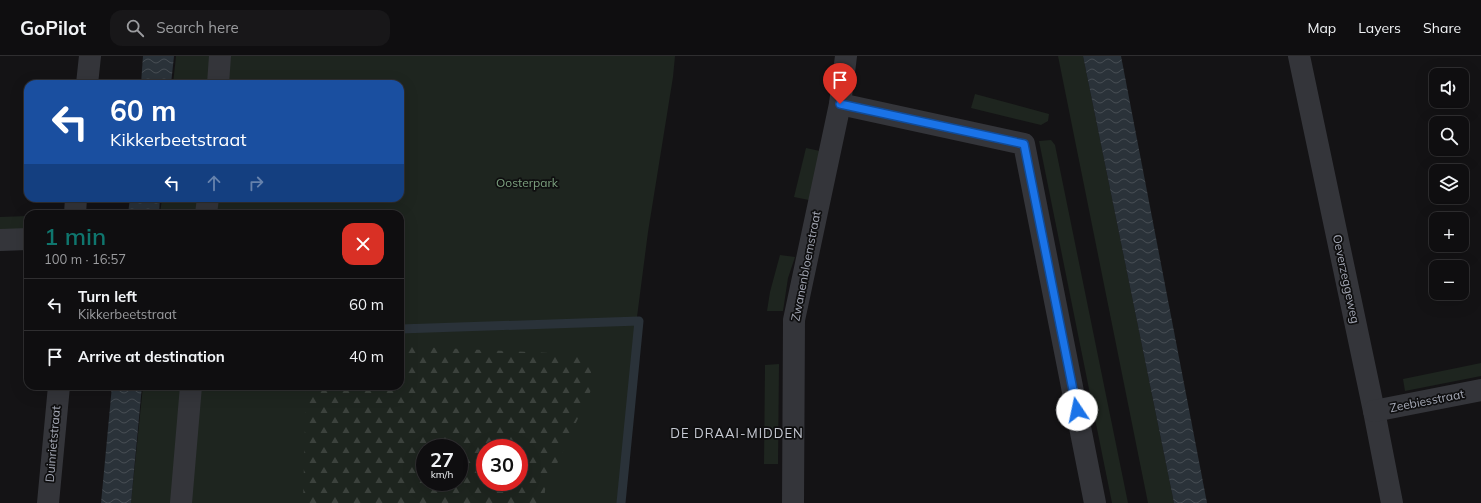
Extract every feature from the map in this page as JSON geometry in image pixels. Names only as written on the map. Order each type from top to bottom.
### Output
[{"type":"street","points":[[87,80],[90,56]]},
{"type":"street","points":[[218,80],[220,56]]},
{"type":"street","name":"Zwanenbloemstraat","points":[[793,503],[794,320],[840,104],[846,56]]},
{"type":"street","name":"Oeverzeggeweg","points":[[1299,56],[1392,503]]},
{"type":"street","points":[[840,104],[1024,144],[1095,503]]},
{"type":"street","points":[[0,240],[24,238]]},
{"type":"street","name":"Duinrietstraat","points":[[48,503],[59,390]]},
{"type":"street","points":[[181,503],[191,390]]},
{"type":"street","name":"Zeebiesstraat","points":[[1374,411],[1481,390]]},
{"type":"green space","name":"Oosterpark","points":[[176,56],[675,56],[673,77],[648,232],[637,317],[617,503],[131,503],[143,390],[404,390],[404,210],[160,210],[162,202],[404,202],[404,80],[173,80]]},
{"type":"green space","points":[[1058,56],[1083,56],[1174,503],[1148,503]]},
{"type":"green space","points":[[975,94],[1049,114],[1048,121],[1041,125],[971,108]]},
{"type":"green space","points":[[1051,140],[1055,145],[1128,503],[1112,503],[1039,141]]},
{"type":"green space","points":[[806,148],[820,151],[809,200],[794,197]]},
{"type":"green space","points":[[24,216],[24,230],[0,230],[0,217]]},
{"type":"green space","points":[[780,255],[795,257],[788,278],[783,311],[767,311],[770,292]]},
{"type":"green space","points":[[404,346],[590,355],[592,388],[545,490],[544,503],[303,503],[306,390],[404,390]]},
{"type":"green space","points":[[1481,363],[1481,376],[1405,391],[1403,379]]},
{"type":"green space","points":[[779,364],[778,464],[764,464],[765,365]]},
{"type":"water","points":[[143,56],[174,56],[171,80],[141,80]]},
{"type":"water","points":[[1083,56],[1121,56],[1207,503],[1174,503]]},
{"type":"water","points":[[130,202],[160,202],[159,210],[128,210]]},
{"type":"water","points":[[112,390],[142,390],[131,503],[101,503]]},
{"type":"waterway","points":[[404,329],[639,321],[621,503]]},
{"type":"district","name":"DE DRAAI-MIDDEN","points":[[737,433]]},
{"type":"route","points":[[840,104],[1024,144],[1077,410]]}]
